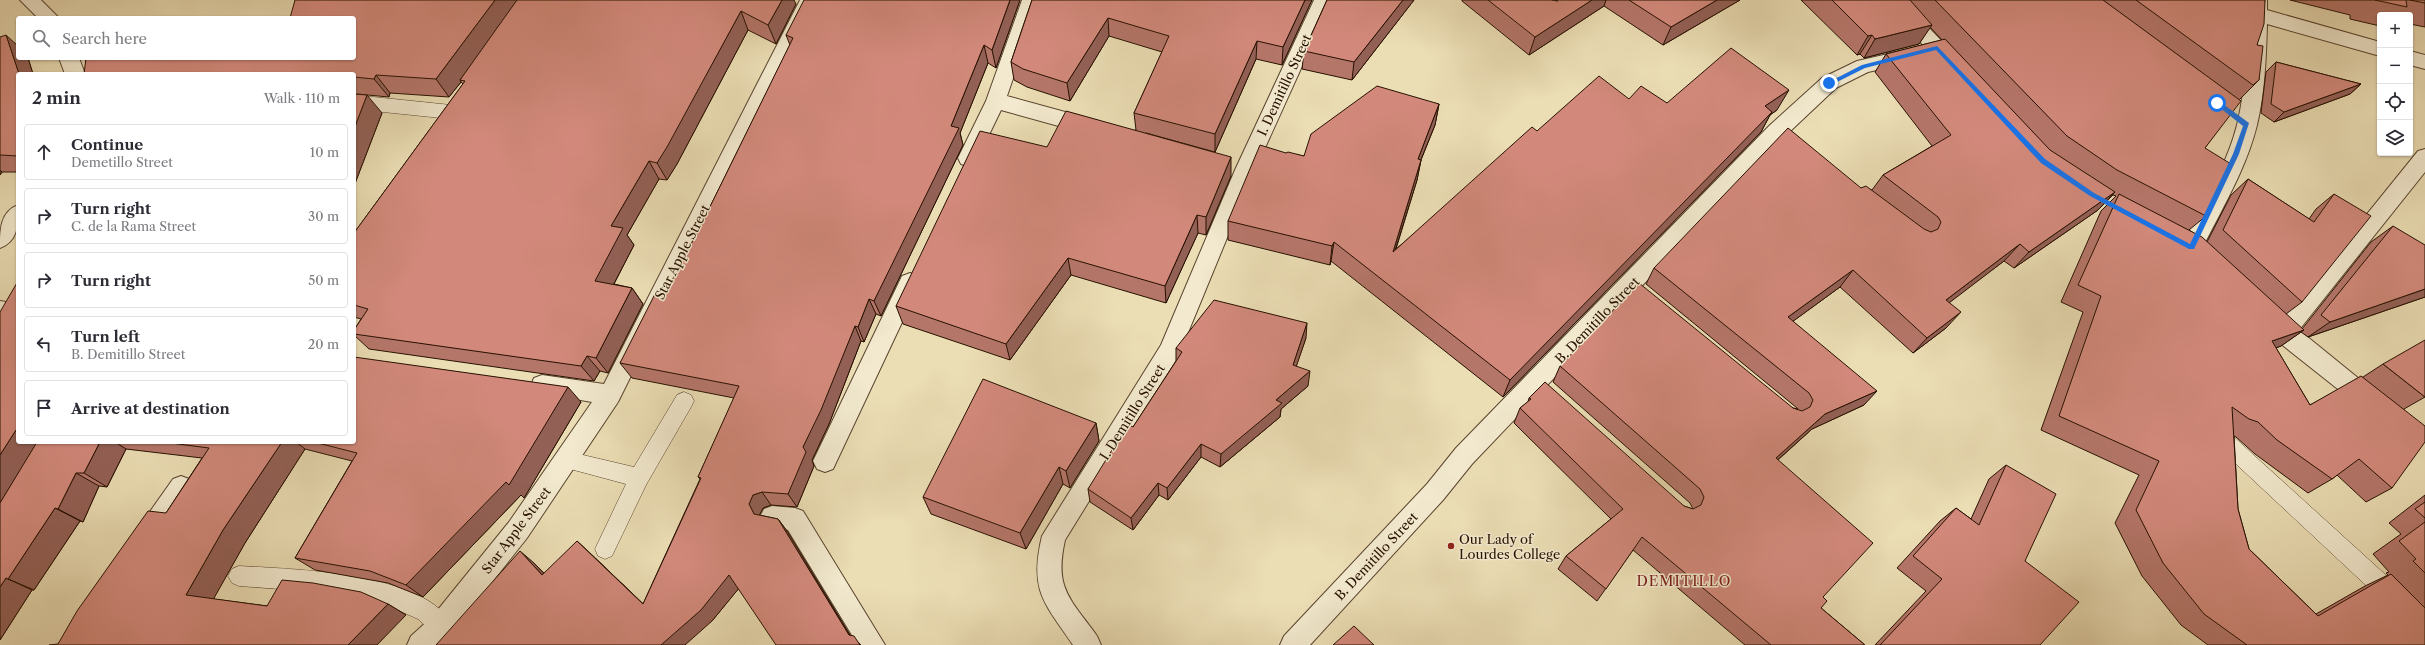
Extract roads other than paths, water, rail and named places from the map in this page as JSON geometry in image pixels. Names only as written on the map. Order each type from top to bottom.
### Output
[{"type":"street","points":[[29,0],[48,16]]},
{"type":"street","name":"Star Apple Street","points":[[420,645],[441,626],[518,530],[610,396],[809,0]]},
{"type":"street","points":[[961,173],[996,101],[1031,0]]},
{"type":"street","name":"I. Demitillo Street","points":[[1088,645],[1052,593],[1048,562],[1054,536],[1170,350],[1237,168],[1323,0]]},
{"type":"street","points":[[1891,0],[1962,75]]},
{"type":"street","points":[[2209,264],[2185,244],[2236,154],[2246,125],[2252,91],[2259,7],[2377,48]]},
{"type":"street","name":"B. Demitillo Street","points":[[1293,645],[1435,492],[1464,456],[1543,388],[1783,137],[1829,83],[1864,66],[1937,48]]},
{"type":"street","points":[[2413,59],[2425,62]]},
{"type":"street","points":[[70,60],[74,72]]},
{"type":"street","points":[[996,101],[1109,132]]},
{"type":"street","points":[[437,131],[455,106]]},
{"type":"street","points":[[2229,112],[2246,125]]},
{"type":"street","points":[[2284,333],[2425,158]]},
{"type":"street","points":[[0,239],[16,217]]},
{"type":"street","points":[[825,461],[917,267]]},
{"type":"street","points":[[2255,306],[2284,333],[2388,416]]},
{"type":"street","points":[[0,310],[16,313]]},
{"type":"street","points":[[525,383],[610,396]]},
{"type":"street","points":[[132,557],[181,488]]},
{"type":"street","points":[[772,517],[794,519],[872,645]]},
{"type":"lane","points":[[356,102],[455,106]]},
{"type":"lane","points":[[605,549],[639,478],[684,401]]},
{"type":"lane","points":[[2228,444],[2380,584],[2425,630]]},
{"type":"lane","points":[[566,460],[639,478]]},
{"type":"lane","points":[[240,576],[312,581],[379,591],[424,610],[441,626]]},
{"type":"place","name":"Our Lady of Lourdes College","points":[[1451,546]]},
{"type":"district","name":"DEMITILLO","points":[[1684,581]]}]
